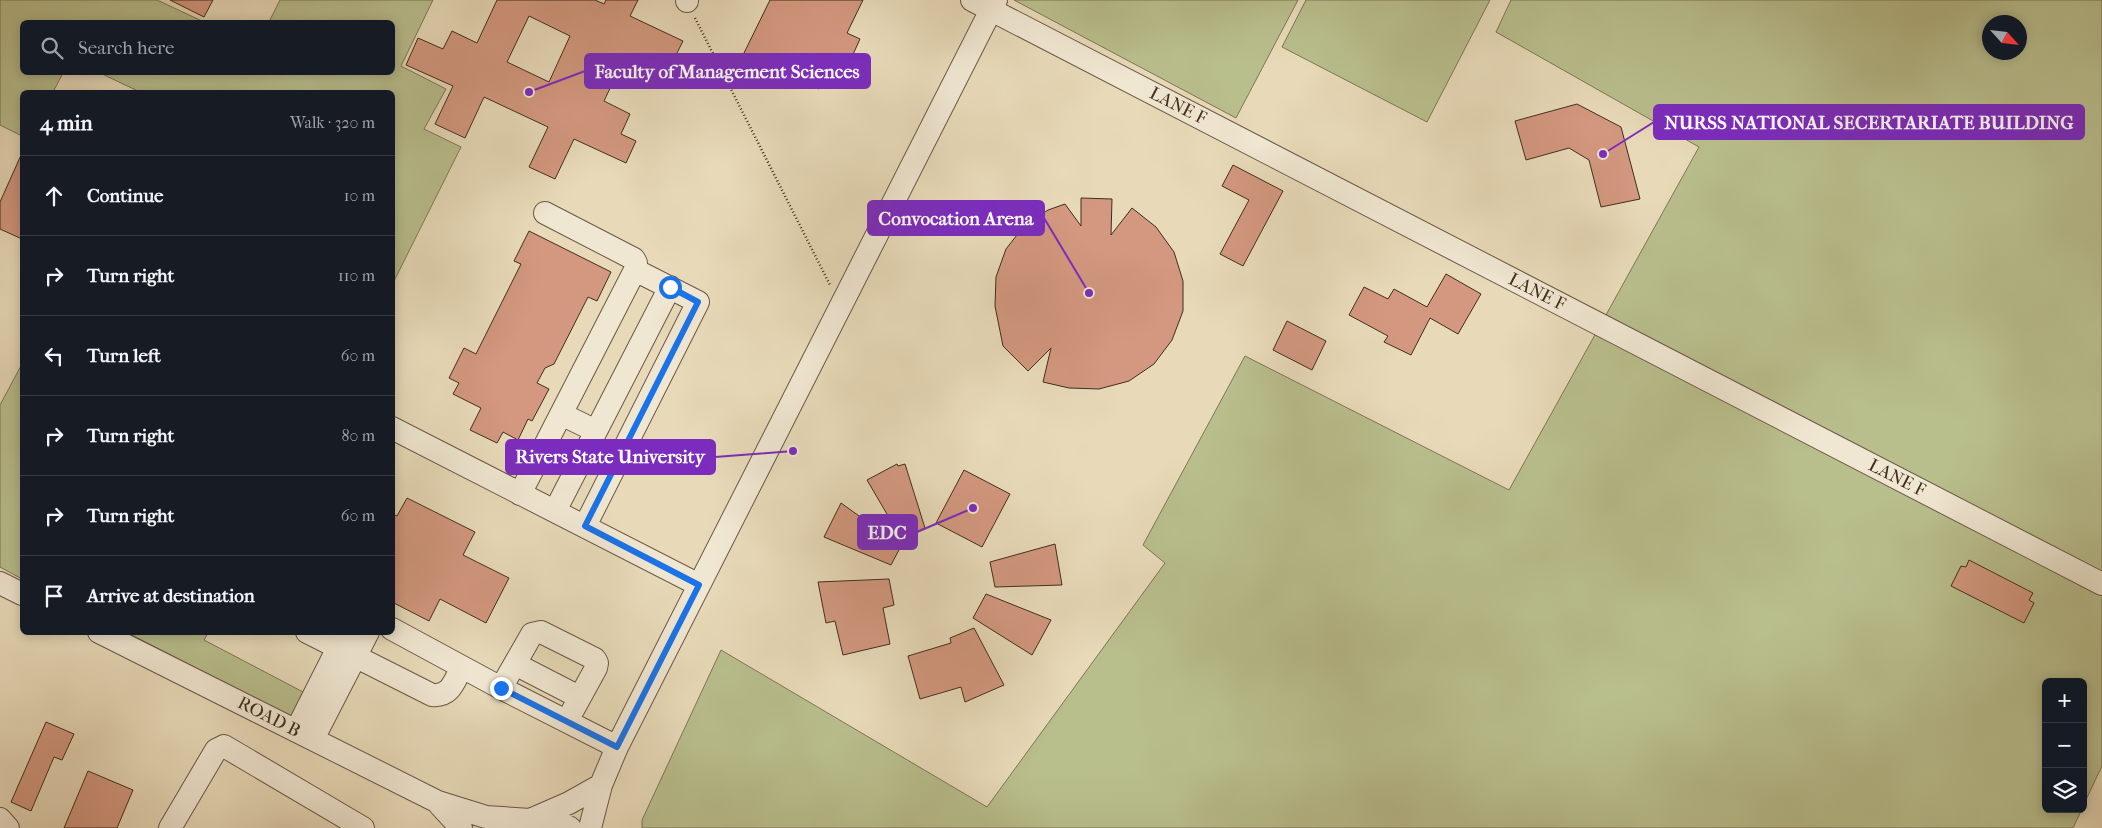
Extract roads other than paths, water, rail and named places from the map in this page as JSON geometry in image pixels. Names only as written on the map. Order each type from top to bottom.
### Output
[{"type":"street","points":[[590,828],[601,785],[617,747],[840,307],[986,3]]},
{"type":"street","name":"LANE F","points":[[986,3],[2102,584]]},
{"type":"street","points":[[520,494],[635,270],[636,263],[634,258],[545,213]]},
{"type":"street","points":[[585,526],[698,302],[635,270]]},
{"type":"street","points":[[555,511],[670,287]]},
{"type":"street","points":[[560,414],[596,431]]},
{"type":"street","points":[[395,430],[699,585]]},
{"type":"street","points":[[0,583],[20,593]]},
{"type":"street","points":[[395,631],[501,688],[617,747]]},
{"type":"street","points":[[501,688],[532,634],[537,632],[541,632],[595,659],[597,663],[596,668],[567,721]]},
{"type":"street","name":"ROAD B","points":[[106,635],[304,735],[448,819],[486,817],[523,824],[544,818],[557,821],[570,828]]},
{"type":"street","points":[[315,635],[346,646],[432,696],[441,696],[447,693],[462,667]]},
{"type":"street","points":[[304,735],[346,646],[363,635]]},
{"type":"street","points":[[516,664],[580,698]]},
{"type":"street","points":[[170,828],[216,750],[224,746],[234,750],[340,822],[363,828]]},
{"type":"street","points":[[523,824],[569,803],[601,785]]},
{"type":"street","points":[[0,819],[8,828]]},
{"type":"place","name":"Faculty of Management Sciences","points":[[529,92]]},
{"type":"place","name":"NURSS NATIONAL SECERTARIATE BUILDING","points":[[1603,154]]},
{"type":"place","name":"Convocation Arena","points":[[1089,293]]},
{"type":"place","name":"Rivers State University","points":[[793,451]]},
{"type":"place","name":"EDC","points":[[973,508]]}]
